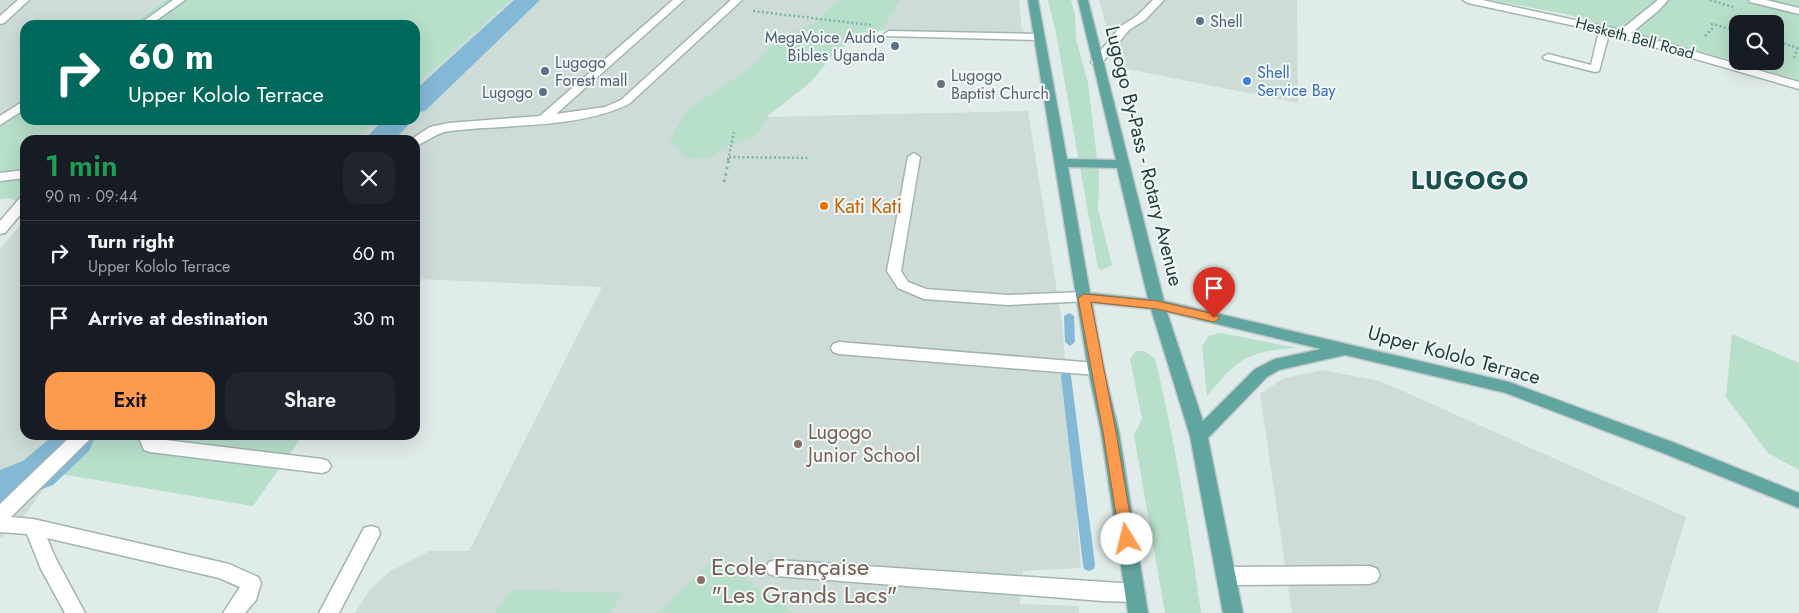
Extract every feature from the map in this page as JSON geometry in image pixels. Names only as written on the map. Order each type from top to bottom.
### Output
[{"type":"main road","points":[[1033,0],[1096,369],[1110,432],[1138,613]]},
{"type":"main road","name":"Lugogo By-Pass - Rotary Avenue","points":[[1083,0],[1122,164],[1135,207],[1157,305],[1199,436],[1233,613]]},
{"type":"main road","points":[[1062,163],[1122,164]]},
{"type":"main road","name":"Upper Kololo Terrace","points":[[1084,298],[1157,305],[1509,388],[1669,448],[1799,501]]},
{"type":"main road","points":[[1199,436],[1261,373],[1274,365],[1346,350]]},
{"type":"street","points":[[0,22],[24,0]]},
{"type":"street","points":[[150,20],[180,0]]},
{"type":"street","points":[[545,118],[679,0]]},
{"type":"street","points":[[420,139],[434,130],[449,126],[512,123],[608,110],[625,102],[737,0]]},
{"type":"street","points":[[1097,62],[1125,28],[1141,18],[1159,0]]},
{"type":"street","name":"Hesketh Bell Road","points":[[1468,0],[1605,29],[1799,86]]},
{"type":"street","points":[[1624,34],[1663,0]]},
{"type":"street","points":[[1754,0],[1799,11]]},
{"type":"street","points":[[1548,56],[1595,69],[1605,29]]},
{"type":"street","points":[[889,34],[1040,37]]},
{"type":"street","points":[[0,121],[20,107]]},
{"type":"street","points":[[914,157],[894,271],[903,285],[924,294],[1008,300],[1084,298]]},
{"type":"street","points":[[0,177],[20,175]]},
{"type":"street","points":[[0,230],[19,214]]},
{"type":"street","points":[[838,348],[1096,369]]},
{"type":"street","points":[[0,516],[78,440]]},
{"type":"street","points":[[148,440],[150,445],[322,466]]},
{"type":"street","points":[[0,524],[33,527],[222,570],[251,583],[249,594],[233,613]]},
{"type":"street","points":[[33,527],[48,563],[75,613]]},
{"type":"street","points":[[329,613],[371,534]]},
{"type":"street","points":[[776,568],[1135,593]]},
{"type":"street","points":[[1226,576],[1370,575]]},
{"type":"path","points":[[1784,43],[1798,47],[1794,58]]},
{"type":"path","points":[[724,182],[734,132]]},
{"type":"path","points":[[729,157],[810,158]]},
{"type":"shaded area","points":[[0,0],[164,0],[136,20],[20,20],[20,105],[0,119]]},
{"type":"shaded area","points":[[511,0],[1019,0],[1022,30],[1026,33],[844,30],[720,118],[1028,111],[1062,322],[1081,568],[1023,571],[1020,604],[1079,606],[1079,613],[355,613],[370,589],[391,571],[429,551],[469,551],[602,287],[420,279],[420,135],[360,135],[371,125],[420,125],[420,82]]},
{"type":"shaded area","points":[[1099,0],[1297,0],[1298,103],[1117,67]]},
{"type":"shaded area","points":[[20,225],[20,440],[85,440],[55,473],[14,530],[0,538],[0,249]]},
{"type":"shaded area","points":[[1323,370],[1380,381],[1686,517],[1657,613],[1292,613],[1260,394],[1284,378]]},
{"type":"green space","points":[[165,0],[511,0],[420,82],[420,20],[137,20]]},
{"type":"green space","points":[[839,0],[900,0],[884,26],[886,30],[861,33],[832,56],[811,82],[768,116],[758,134],[717,151],[712,158],[687,159],[670,141],[686,111],[750,68],[765,51],[785,35],[815,23]]},
{"type":"green space","points":[[1048,0],[1071,0],[1075,15],[1076,39],[1088,83],[1099,175],[1098,209],[1112,265],[1102,270],[1098,268],[1056,33]]},
{"type":"green space","points":[[1490,0],[1799,0],[1799,80],[1764,70],[1784,70],[1784,15],[1729,15],[1729,60],[1565,14]]},
{"type":"green space","points":[[20,105],[20,125],[371,125],[360,135],[20,135],[20,202],[8,198],[0,199],[0,119]]},
{"type":"green space","points":[[1221,333],[1297,348],[1267,351],[1245,359],[1227,373],[1207,396],[1202,346],[1209,336]]},
{"type":"green space","points":[[1732,334],[1799,363],[1799,470],[1768,453],[1726,397]]},
{"type":"green space","points":[[1136,351],[1144,351],[1155,358],[1181,485],[1201,613],[1165,613],[1134,435],[1142,419],[1130,359]]},
{"type":"green space","points":[[85,440],[299,440],[253,506],[55,473]]},
{"type":"green space","points":[[716,557],[793,613],[658,613]]},
{"type":"green space","points":[[511,590],[623,593],[610,613],[495,613]]},
{"type":"waterway","points":[[420,100],[528,0]]},
{"type":"waterway","points":[[383,135],[394,125]]},
{"type":"waterway","points":[[1069,316],[1070,342]]},
{"type":"waterway","points":[[1066,376],[1089,565]]},
{"type":"waterway","points":[[0,495],[15,482],[38,473],[75,440]]},
{"type":"place","name":"Shell","points":[[1200,21]]},
{"type":"place","name":"MegaVoice Audio Bibles Uganda","points":[[895,46]]},
{"type":"place","name":"Lugogo Forest mall","points":[[545,71]]},
{"type":"place","name":"Shell Service Bay","points":[[1247,81]]},
{"type":"place","name":"Lugogo Baptist Church","points":[[941,84]]},
{"type":"place","name":"Lugogo","points":[[543,92]]},
{"type":"place","name":"Kati Kati","points":[[824,206]]},
{"type":"place","name":"Lugogo Junior School","points":[[798,444]]},
{"type":"place","name":"Ecole Française \"Les Grands Lacs\"","points":[[701,580]]},
{"type":"district","name":"LUGOGO","points":[[1470,180]]},
{"type":"route","points":[[1127,539],[1110,432],[1096,369],[1084,298],[1157,305],[1214,318]]}]
